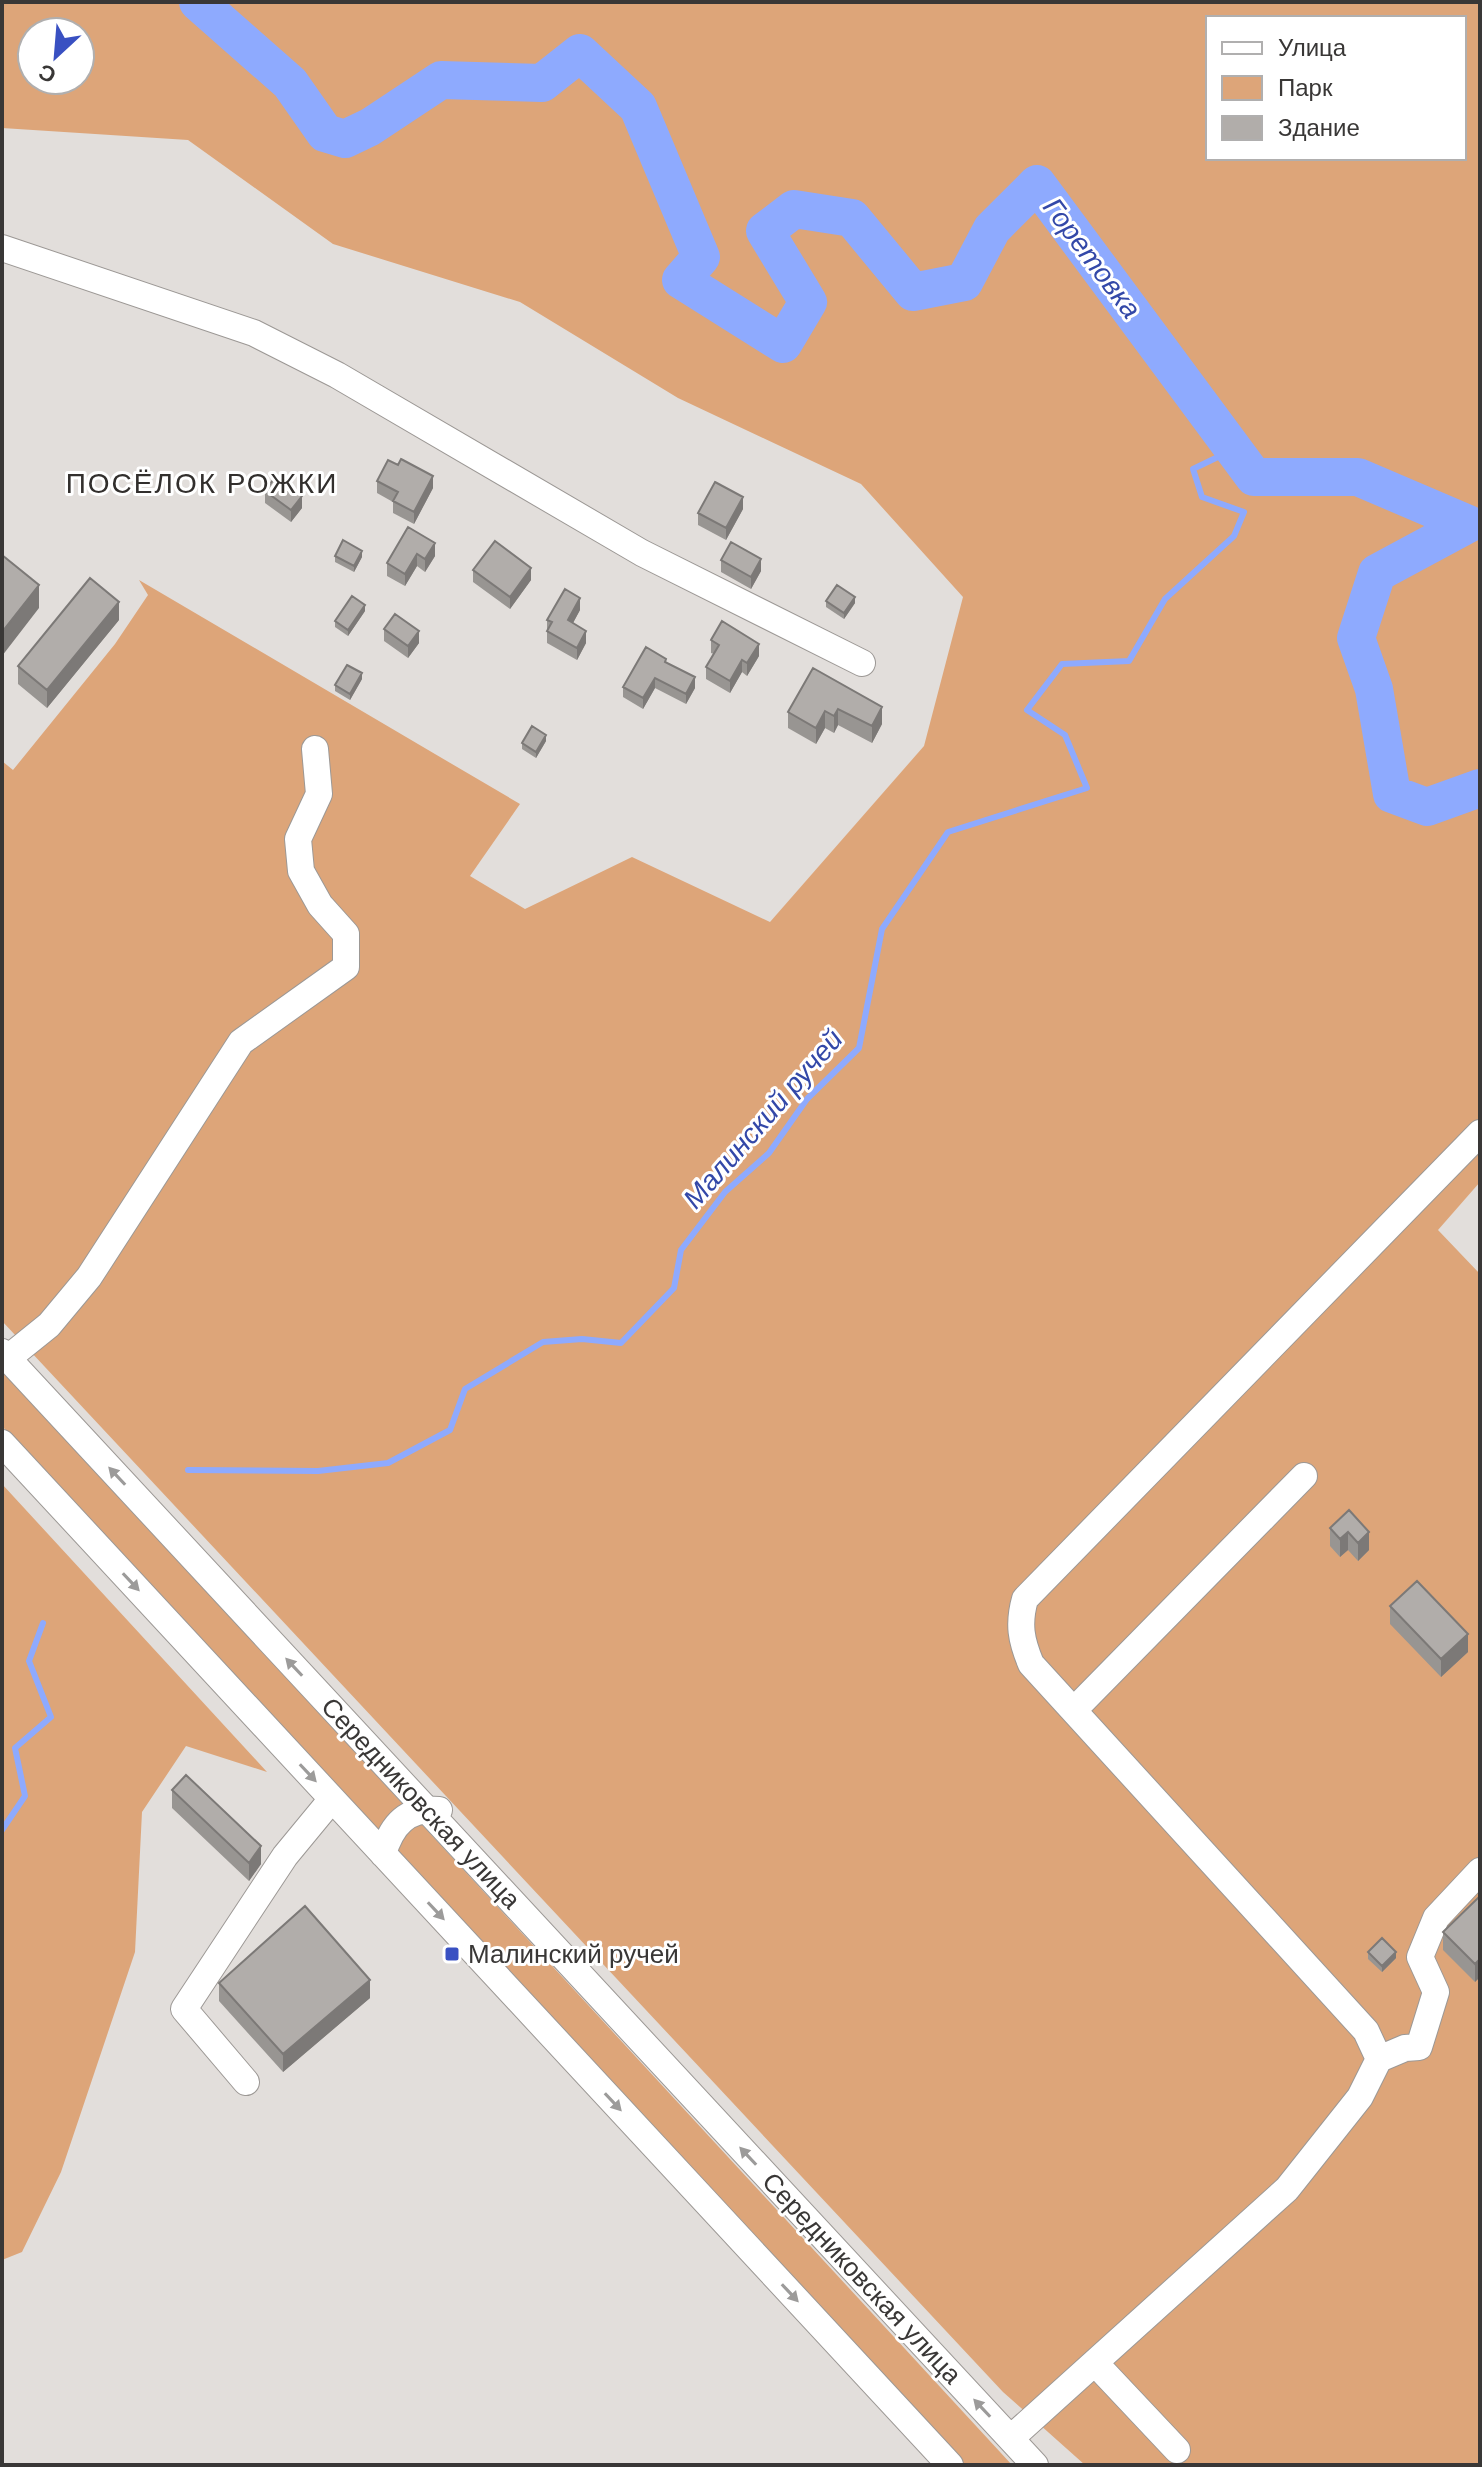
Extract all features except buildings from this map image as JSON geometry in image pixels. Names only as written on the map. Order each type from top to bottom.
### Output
[{"type":"street","points":[[2,248],[254,333],[337,375],[642,553],[862,663]]},
{"type":"street","points":[[5,1355],[49,1325],[89,1277],[241,1042],[346,967],[346,934],[320,905],[301,871],[298,839],[319,794],[315,749]]},
{"type":"street","points":[[1379,2059],[1366,2031],[1031,1664],[1021,1640],[1020,1618],[1025,1599],[1480,1133]]},
{"type":"street","name":"Середниковская улица","points":[[5,1355],[1035,2465]]},
{"type":"street","points":[[2,1443],[950,2465]]},
{"type":"street","points":[[1074,1710],[1304,1476]]},
{"type":"street","points":[[246,2082],[184,2009],[285,1856],[332,1799]]},
{"type":"street","points":[[383,1854],[394,1826],[407,1815],[426,1809]]},
{"type":"street","points":[[1011,2438],[1287,2189],[1360,2097],[1379,2059],[1405,2048],[1419,2047],[1436,1992],[1420,1957],[1436,1918],[1480,1871]]},
{"type":"street","points":[[1096,2364],[1177,2450]]},
{"type":"green space","points":[[2,2],[1480,2],[1480,1182],[1438,1230],[1480,1274],[1480,2465],[1085,2465],[1003,2392],[2,1321],[2,761],[13,770],[115,644],[148,595],[139,580],[520,804],[470,876],[525,909],[632,857],[770,922],[924,746],[963,597],[861,484],[678,398],[520,302],[333,244],[188,140],[2,128]]},
{"type":"green space","points":[[2,1369],[1012,2465],[958,2465],[2,1426]]},
{"type":"green space","points":[[2,1484],[267,1772],[186,1746],[142,1812],[135,1952],[61,2172],[22,2252],[2,2260]]},
{"type":"waterway","name":"Горетовка","points":[[198,2],[290,83],[325,133],[345,139],[370,127],[441,80],[542,83],[580,53],[638,107],[701,257],[681,280],[783,344],[808,302],[765,231],[794,209],[852,218],[913,292],[964,282],[992,229],[1037,184],[1254,477],[1358,477],[1468,524],[1377,573],[1356,638],[1374,689],[1392,794],[1427,807],[1480,788]]},
{"type":"waterway","name":"Малинский ручей","points":[[188,1470],[318,1471],[388,1463],[450,1430],[465,1389],[543,1342],[582,1339],[621,1343],[674,1288],[681,1250],[725,1192],[769,1153],[807,1099],[859,1048],[882,929],[948,832],[1087,788],[1065,735],[1027,710],[1062,664],[1129,661],[1165,599],[1234,536],[1244,512],[1202,497],[1193,469],[1222,455],[1230,444]]},
{"type":"waterway","name":"Малинский ручей","points":[[2,1830],[25,1796],[15,1748],[51,1717],[29,1661],[43,1623]]},
{"type":"place","name":"Малинский ручей","points":[[452,1954]]},
{"type":"district","name":"ПОСЁЛОК РОЖКИ","points":[[202,483]]}]
